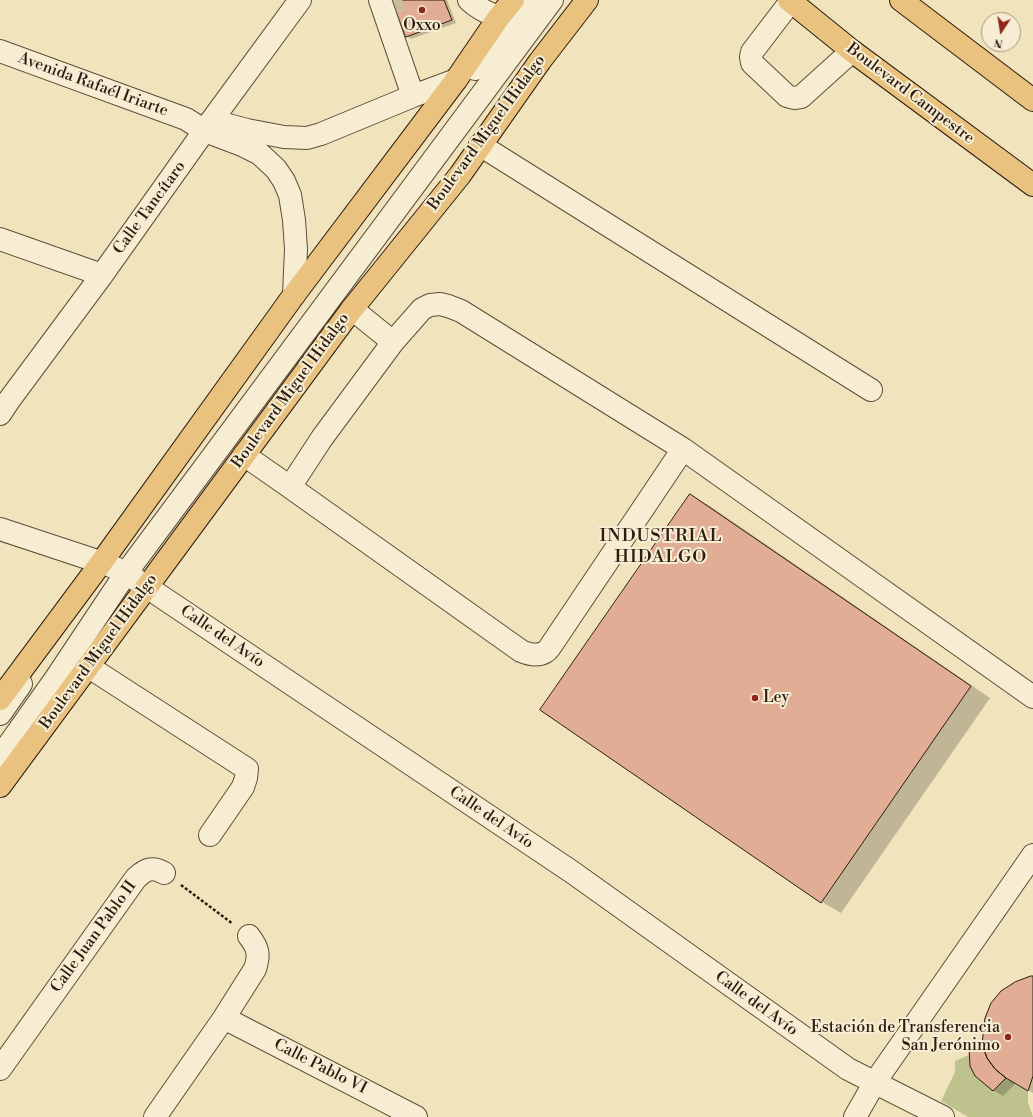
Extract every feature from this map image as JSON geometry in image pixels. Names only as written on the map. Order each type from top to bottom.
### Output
[{"type":"main road","points":[[0,699],[112,567],[294,295],[456,80],[499,17],[513,0]]},
{"type":"main road","name":"Boulevard Miguel Hidalgo","points":[[0,786],[352,309],[460,175],[540,61],[587,0]]},
{"type":"main road","points":[[901,0],[1033,100]]},
{"type":"main road","name":"Boulevard Campestre","points":[[790,1],[852,51],[1033,185]]},
{"type":"street","name":"Calle Tancítaro","points":[[3,402],[102,276],[300,0]]},
{"type":"street","points":[[469,0],[485,13],[499,17]]},
{"type":"street","points":[[0,757],[56,678],[112,567],[371,206],[527,0]]},
{"type":"street","points":[[0,714],[112,567],[552,0]]},
{"type":"street","points":[[790,1],[752,52],[751,57],[752,63],[787,96],[794,98],[801,97],[852,51]]},
{"type":"street","points":[[385,3],[413,96]]},
{"type":"street","name":"Avenida Rafaél Iriarte","points":[[0,51],[209,126],[247,130],[284,137],[307,138],[321,134],[456,80]]},
{"type":"street","name":"Avenida Rafaél Iriarte","points":[[209,126],[260,154],[276,169],[284,181],[290,195],[294,220],[296,249],[294,295]]},
{"type":"street","points":[[480,146],[872,390]]},
{"type":"street","points":[[0,239],[102,276]]},
{"type":"street","points":[[290,487],[322,438],[393,342],[422,309],[430,305],[440,304],[448,306],[461,311],[683,449],[1033,697]]},
{"type":"street","points":[[352,309],[393,342]]},
{"type":"street","points":[[244,455],[529,655],[546,652],[552,644],[683,449]]},
{"type":"street","name":"Calle del Avío","points":[[0,529],[112,567],[147,588],[572,872],[848,1069],[944,1117]]},
{"type":"street","points":[[89,667],[246,769],[246,778],[243,787],[210,835]]},
{"type":"street","points":[[855,1117],[875,1082],[1033,855]]},
{"type":"street","name":"Calle Juan Pablo II","points":[[0,1069],[136,878],[143,871],[150,869],[158,869],[164,873]]},
{"type":"street","points":[[155,1117],[224,1018],[254,969],[258,961],[258,954],[256,945],[249,936]]},
{"type":"street","name":"Calle Pablo VI","points":[[224,1018],[416,1117]]},
{"type":"path","points":[[164,873],[249,936]]},
{"type":"green space","points":[[969,1055],[970,1066],[1005,1077],[1028,1091],[1028,1102],[1033,1117],[968,1117],[941,1101],[955,1072],[955,1061]]},
{"type":"building","name":"Oxxo","points":[[392,0],[444,0],[452,20],[406,37]]},
{"type":"building","name":"Ley","points":[[690,494],[971,686],[821,903],[540,710]]},
{"type":"building","name":"Estación de Transferencia San Jerónimo","points":[[1033,976],[1033,1076],[1028,1091],[1006,1078],[995,1069],[987,1058],[982,1044],[985,1018],[991,1003],[1001,991],[1015,982]]},
{"type":"building","points":[[982,1044],[987,1058],[995,1069],[1006,1078],[993,1091],[975,1076],[970,1066],[969,1047]]},
{"type":"tunnel","points":[[393,3],[402,0]]},
{"type":"place","name":"Oxxo","points":[[422,10]]},
{"type":"place","name":"Ley","points":[[755,698]]},
{"type":"place","name":"Estación de Transferencia San Jerónimo","points":[[1008,1037]]},
{"type":"district","name":"INDUSTRIAL HIDALGO","points":[[661,547]]}]
